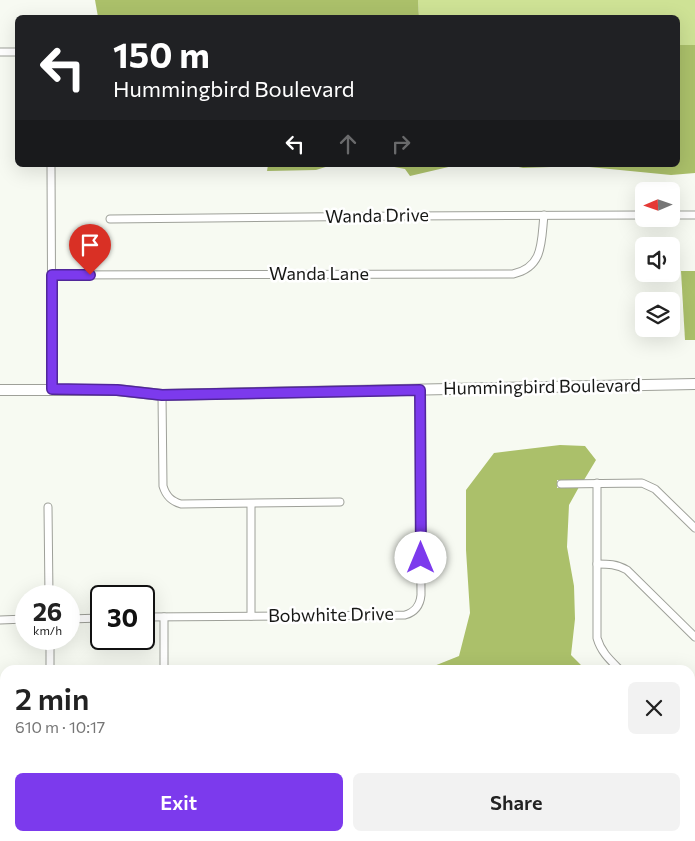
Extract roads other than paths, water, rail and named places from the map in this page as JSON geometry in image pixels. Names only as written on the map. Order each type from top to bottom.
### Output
[{"type":"street","points":[[0,52],[15,52]]},
{"type":"street","points":[[51,167],[52,389]]},
{"type":"street","points":[[680,215],[695,214]]},
{"type":"street","name":"Wanda Lane","points":[[52,275],[513,274],[523,272],[536,259],[539,253],[544,215]]},
{"type":"street","name":"Wanda Drive","points":[[110,219],[635,215]]},
{"type":"street","name":"Hummingbird Boulevard","points":[[0,390],[117,390],[162,395],[695,384]]},
{"type":"street","name":"Bobwhite Drive","points":[[155,617],[405,614],[418,607],[421,595],[420,390]]},
{"type":"street","points":[[162,395],[163,486],[168,497],[176,503],[340,502]]},
{"type":"street","points":[[561,484],[635,482],[649,485],[695,528]]},
{"type":"street","points":[[597,483],[598,638],[604,654],[615,665]]},
{"type":"street","points":[[251,504],[251,616]]},
{"type":"street","points":[[48,507],[49,585]]},
{"type":"street","points":[[597,564],[612,564],[627,570],[695,637]]},
{"type":"street","points":[[164,617],[164,665]]},
{"type":"street","points":[[0,620],[15,619]]},
{"type":"street","points":[[50,650],[50,665]]}]
